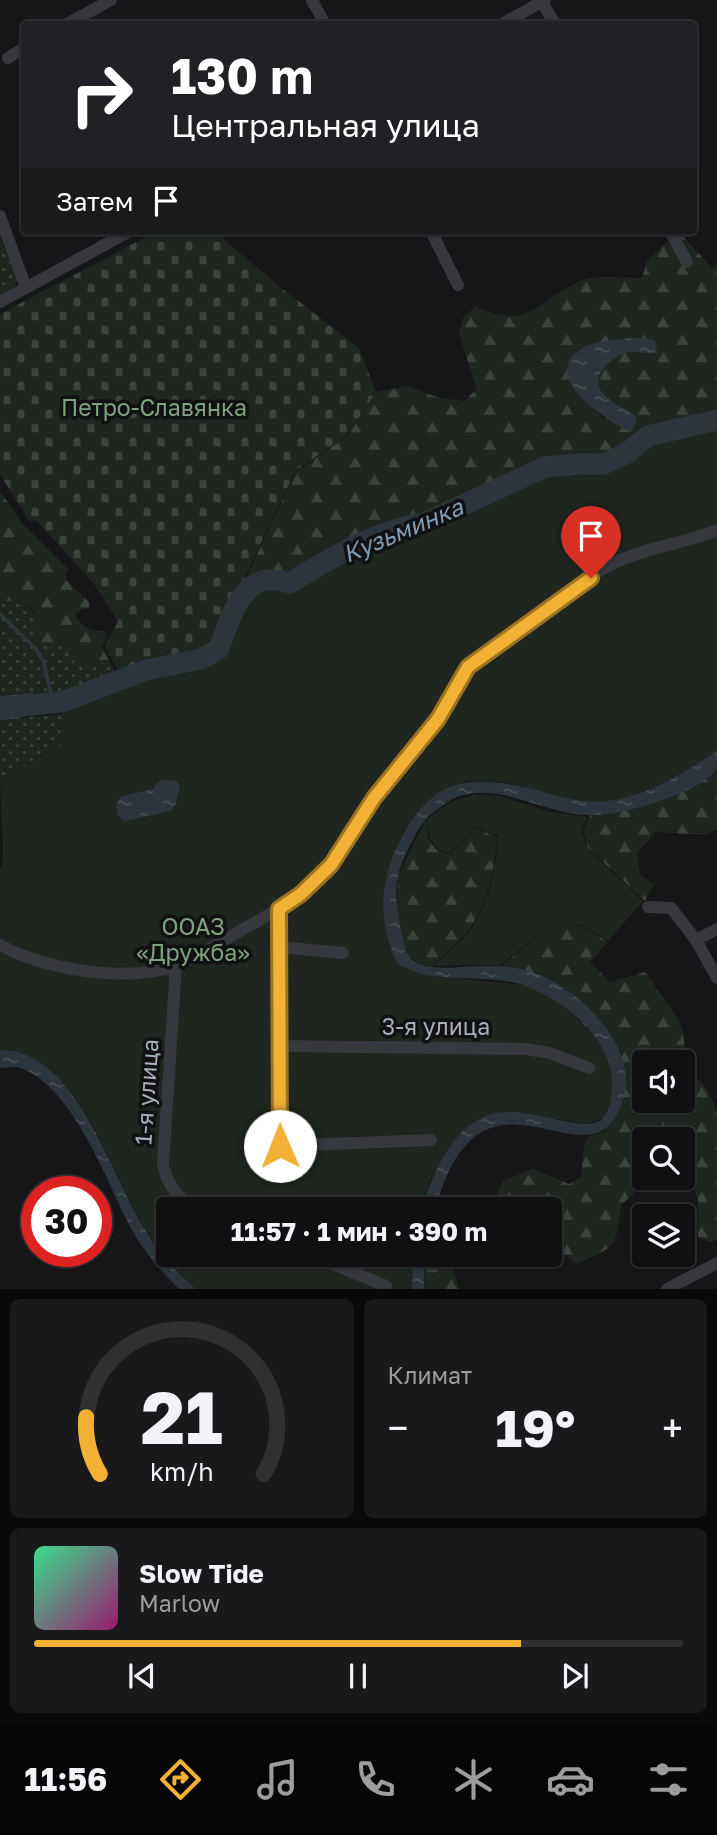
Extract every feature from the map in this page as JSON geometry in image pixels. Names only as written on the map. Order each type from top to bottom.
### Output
[{"type":"street","points":[[72,21],[111,0]]},
{"type":"street","points":[[312,0],[323,21]]},
{"type":"street","points":[[507,21],[544,1],[554,21]]},
{"type":"street","points":[[8,58],[21,50]]},
{"type":"street","points":[[0,216],[26,288]]},
{"type":"street","points":[[0,302],[123,235]]},
{"type":"street","points":[[433,235],[458,285]]},
{"type":"street","points":[[672,235],[687,262]]},
{"type":"street","points":[[0,945],[20,956],[56,966],[110,973],[152,971],[176,965],[279,909],[301,894],[331,865],[374,798],[438,719],[468,667],[475,660],[516,634],[549,607],[612,564],[717,530]]},
{"type":"street","points":[[649,907],[671,908],[696,940],[717,978]]},
{"type":"street","points":[[279,909],[280,1146],[431,1140]]},
{"type":"street","points":[[696,940],[717,929]]},
{"type":"street","points":[[279,947],[343,953]]},
{"type":"street","name":"1-я улица","points":[[176,965],[163,1165],[167,1180],[181,1197]]},
{"type":"street","name":"3-я улица","points":[[279,1046],[525,1049],[550,1053],[589,1068]]},
{"type":"street","points":[[667,1289],[717,1263]]},
{"type":"street","points":[[340,1267],[386,1286]]},
{"type":"green space","name":"Петро-Славянка","points":[[149,235],[219,235],[359,348],[376,392],[347,436],[296,470],[216,637],[197,653],[120,674],[105,647],[118,621],[94,584],[36,520],[29,521],[0,474],[0,314]]},
{"type":"green space","points":[[674,235],[682,235],[712,268],[717,266],[717,420],[648,436],[627,453],[604,464],[545,467],[422,524],[371,539],[290,583],[266,580],[249,588],[241,588],[296,471],[348,436],[376,392],[407,386],[440,398],[464,401],[477,389],[459,334],[463,318],[476,306],[493,313],[520,315],[578,282],[600,277],[642,278],[647,261]],"holes":[[[591,344],[632,352],[616,357],[604,368],[598,381],[603,395],[622,407],[604,419],[585,400]]]},
{"type":"green space","points":[[0,237],[17,280],[15,287],[0,297]]},
{"type":"green space","name":"ООАЗ «Дружба»","points":[[717,420],[717,749],[665,782],[631,797],[612,801],[575,801],[508,783],[465,781],[398,844],[389,946],[436,977],[526,985],[562,1005],[592,1032],[608,1056],[614,1083],[609,1111],[600,1120],[585,1124],[523,1113],[495,1113],[471,1124],[452,1145],[430,1181],[425,1197],[156,1197],[156,1245],[77,1100],[61,1081],[42,1065],[19,1052],[0,1050],[0,868],[3,846],[0,780],[60,745],[62,702],[146,670],[201,659],[219,649],[236,607],[249,589],[258,583],[271,580],[290,583],[371,539],[423,524],[545,467],[604,464],[627,453],[648,436]]},
{"type":"green space","points":[[0,491],[21,522],[69,570],[65,575],[66,580],[89,602],[89,608],[82,609],[75,615],[87,628],[103,630],[107,635],[102,648],[109,660],[86,668],[76,666],[64,645],[38,642],[34,631],[41,621],[32,609],[18,600],[0,602]]},
{"type":"green space","points":[[18,600],[87,668],[109,660],[117,675],[75,691],[0,696],[0,602]]},
{"type":"green space","points":[[62,714],[60,745],[0,780],[0,720]]},
{"type":"green space","points":[[717,769],[717,829],[706,835],[656,832],[637,853],[640,875],[654,884],[645,901],[588,848],[583,830],[590,815],[639,808],[712,775]]},
{"type":"green space","points":[[476,794],[500,796],[551,812],[587,817],[581,830],[588,849],[643,901],[608,941],[586,927],[559,919],[500,965],[434,966],[465,936],[482,909],[493,873],[498,836],[475,827],[449,853],[434,845],[427,819],[450,802]]},
{"type":"green space","points":[[426,819],[433,846],[450,854],[475,828],[497,837],[492,874],[480,910],[463,937],[431,967],[417,963],[406,954],[397,910],[398,876]]},
{"type":"green space","points":[[559,919],[586,928],[608,942],[590,962],[610,982],[645,972],[673,1011],[681,1026],[684,1050],[632,1050],[632,1113],[695,1113],[695,1076],[707,1089],[717,1111],[717,1240],[710,1242],[698,1237],[698,1200],[694,1190],[695,1127],[632,1127],[632,1190],[638,1190],[621,1205],[618,1230],[612,1244],[577,1264],[562,1253],[562,1197],[496,1197],[503,1181],[532,1169],[569,1184],[581,1177],[584,1145],[589,1136],[605,1131],[576,998],[540,975],[501,966]]},
{"type":"green space","name":"ООАЗ «Дружба»","points":[[174,1267],[413,1267],[412,1289],[196,1289]]},
{"type":"green space","points":[[425,1267],[453,1267],[459,1289],[424,1289]]},
{"type":"water","points":[[609,340],[655,340],[657,352],[630,352],[620,355],[606,366],[598,382],[605,396],[636,416],[631,432],[594,409],[572,386],[567,374],[569,362],[585,347]]},
{"type":"water","points":[[31,693],[62,702],[32,714],[0,720],[0,696]]},
{"type":"water","points":[[717,749],[717,769],[706,780],[677,794],[636,808],[590,815],[553,809],[495,794],[477,793],[459,796],[442,806],[428,817],[418,831],[402,863],[396,891],[402,934],[411,959],[427,966],[447,968],[514,968],[535,973],[556,983],[573,994],[603,1024],[614,1040],[626,1077],[624,1096],[613,1121],[598,1132],[580,1135],[514,1125],[492,1128],[464,1147],[448,1172],[439,1197],[426,1197],[447,1151],[468,1126],[481,1118],[505,1112],[588,1124],[597,1122],[604,1118],[609,1109],[612,1077],[608,1060],[589,1029],[576,1016],[544,995],[517,983],[429,975],[398,965],[385,923],[384,895],[390,866],[408,827],[421,808],[452,786],[491,782],[582,801],[608,801],[637,794],[664,783]]},
{"type":"water","points":[[162,780],[176,781],[180,785],[176,804],[170,811],[124,821],[117,814],[120,797],[153,789]]},
{"type":"water","points":[[0,1050],[21,1053],[41,1063],[76,1099],[136,1214],[156,1246],[156,1264],[132,1230],[112,1189],[112,1176],[106,1176],[87,1139],[58,1096],[40,1079],[21,1068],[0,1068]]},
{"type":"water","points":[[173,1267],[196,1289],[179,1289],[159,1268]]},
{"type":"water","points":[[413,1267],[424,1267],[424,1289],[412,1289]]},
{"type":"waterway","name":"Кузьминка","points":[[0,708],[62,702],[146,670],[201,659],[219,649],[236,607],[249,589],[258,583],[271,580],[290,583],[371,539],[422,524],[545,467],[604,464],[627,453],[648,436],[717,420]]},
{"type":"waterway","points":[[0,614],[36,649],[43,660],[53,701]]},
{"type":"route","points":[[280,1146],[279,909],[301,894],[331,865],[374,798],[438,719],[468,667],[591,578]]}]
